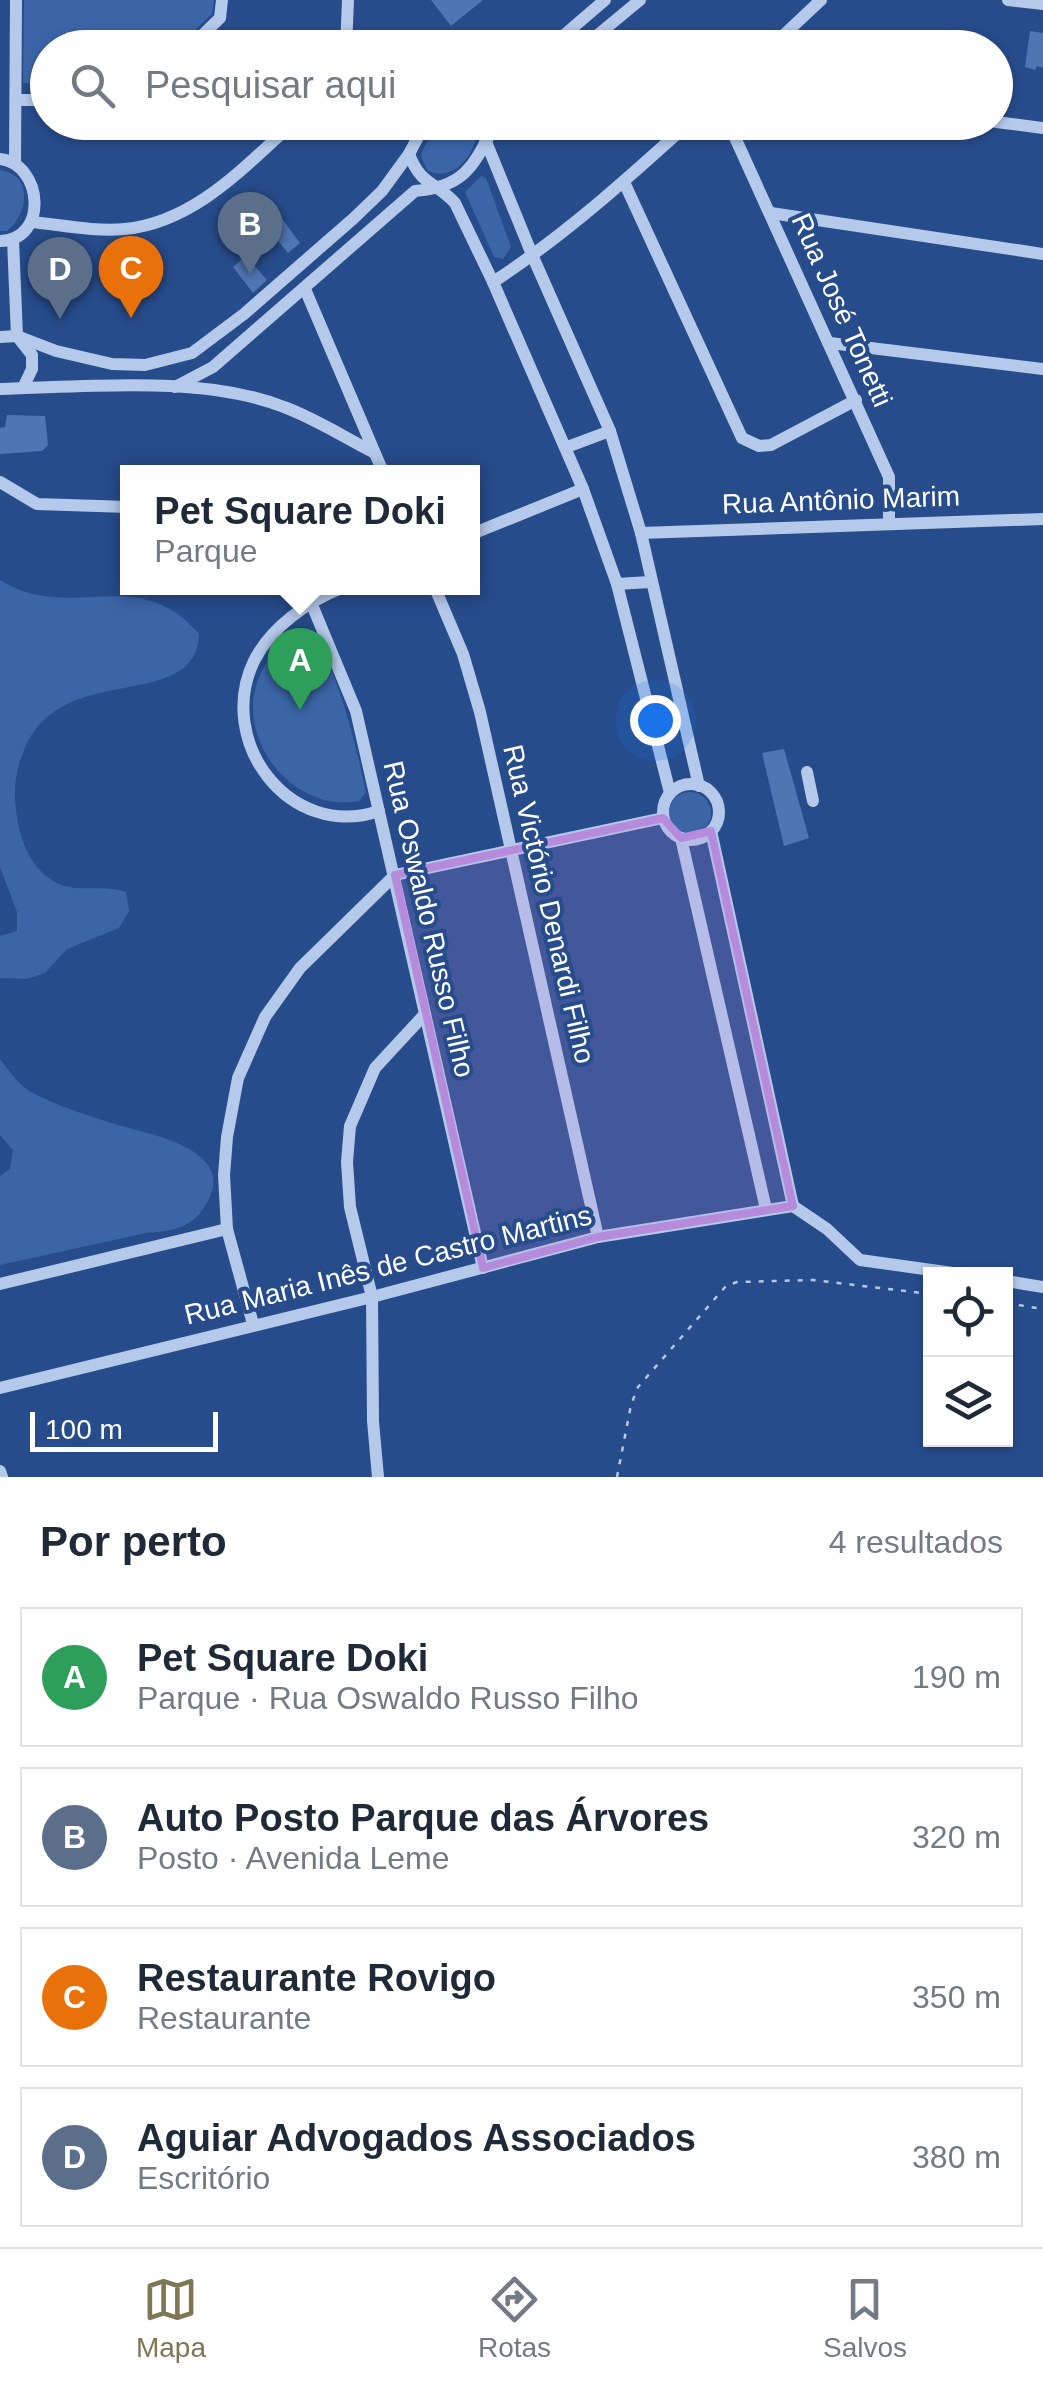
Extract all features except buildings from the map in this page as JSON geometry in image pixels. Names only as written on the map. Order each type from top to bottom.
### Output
[{"type":"street","points":[[15,161],[16,0]]},
{"type":"street","points":[[208,30],[220,18],[222,0]]},
{"type":"street","points":[[347,30],[348,0]]},
{"type":"street","points":[[570,30],[604,0]]},
{"type":"street","points":[[604,30],[640,0]]},
{"type":"street","points":[[789,30],[820,0]]},
{"type":"street","points":[[1008,0],[1043,4]]},
{"type":"street","points":[[16,100],[30,100]]},
{"type":"street","points":[[1013,124],[1043,128]]},
{"type":"street","points":[[23,388],[32,369],[32,354],[18,336],[7,241],[32,222],[126,229],[173,216],[225,184],[274,140]]},
{"type":"street","points":[[0,337],[18,336],[56,352],[112,364],[145,365],[192,354],[354,218],[382,191],[416,140]]},
{"type":"street","points":[[485,140],[610,431],[641,533],[699,786]]},
{"type":"street","points":[[175,387],[213,367],[415,191],[443,189],[470,168],[487,140]]},
{"type":"street","points":[[493,282],[532,257],[670,140]]},
{"type":"street","name":"Rua José Tonetti","points":[[737,140],[889,478],[890,523]]},
{"type":"street","points":[[409,154],[424,182],[443,189],[455,203],[567,447],[618,584],[670,793]]},
{"type":"street","points":[[0,158],[15,161],[24,170],[34,202],[32,222]]},
{"type":"street","points":[[624,182],[742,438],[759,446],[771,446],[856,400]]},
{"type":"street","points":[[771,213],[1043,254]]},
{"type":"street","points":[[305,289],[380,465]]},
{"type":"street","points":[[830,342],[1043,370]]},
{"type":"street","points":[[0,389],[175,387],[236,392],[284,407],[373,452]]},
{"type":"street","points":[[567,447],[610,431]]},
{"type":"street","points":[[0,482],[37,504],[120,507]]},
{"type":"street","points":[[480,531],[583,488]]},
{"type":"street","name":"Rua Antônio Marim","points":[[641,533],[1043,519]]},
{"type":"street","points":[[618,584],[650,582]]},
{"type":"street","points":[[307,595],[265,643],[254,662],[244,711],[250,742],[262,770],[280,793],[310,810],[334,818],[360,817],[379,811]]},
{"type":"street","name":"Rua Oswaldo Russo Filho","points":[[308,595],[356,710],[484,1268]]},
{"type":"street","name":"Rua Victório Denardi Filho","points":[[439,595],[463,654],[480,712],[598,1237]]},
{"type":"street","points":[[807,772],[813,801]]},
{"type":"street","points":[[684,785],[699,786],[710,793],[718,806],[718,820],[712,831],[697,840],[681,838],[670,830],[664,818],[664,805],[670,793],[684,785]]},
{"type":"street","points":[[253,1324],[227,1229],[227,1137],[238,1078],[265,1017],[300,968],[395,875],[664,818]]},
{"type":"street","points":[[712,831],[792,1206],[826,1229],[860,1260],[923,1269]]},
{"type":"street","points":[[681,838],[766,1210]]},
{"type":"street","points":[[378,1477],[373,1421],[372,1297],[350,1206],[350,1126],[375,1068],[425,1014]]},
{"type":"street","name":"Rua Maria Inês de Castro Martins","points":[[0,1388],[598,1237],[792,1206]]},
{"type":"street","points":[[0,1284],[227,1229]]},
{"type":"street","points":[[1013,1282],[1043,1286]]},
{"type":"path","points":[[617,1477],[630,1405],[638,1387],[726,1286],[737,1282],[813,1280],[923,1293]]},
{"type":"path","points":[[1013,1304],[1043,1309]]},
{"type":"highlighted area","points":[[663,818],[681,838],[711,831],[793,1206],[598,1237],[483,1268],[395,875]]},
{"type":"shaded area","points":[[24,0],[214,0],[212,14],[195,30],[30,30],[30,84],[23,83]]},
{"type":"shaded area","points":[[475,140],[460,166],[445,173],[428,171],[421,157],[426,143]]},
{"type":"shaded area","points":[[0,170],[11,173],[23,187],[20,215],[7,231],[0,231]]},
{"type":"shaded area","points":[[481,176],[486,178],[511,247],[503,259],[494,257],[465,192]]},
{"type":"shaded area","points":[[0,580],[26,592],[52,597],[128,597],[152,601],[176,613],[199,634],[192,658],[176,673],[67,704],[42,722],[24,750],[15,801],[31,859],[44,874],[62,885],[126,892],[129,911],[119,928],[67,949],[45,973],[27,979],[0,978],[0,936],[17,931],[17,912],[0,867]]},
{"type":"shaded area","points":[[297,633],[318,641],[334,677],[366,792],[359,801],[334,802],[310,795],[272,763],[260,741],[254,717],[255,692],[267,662]]},
{"type":"shaded area","points":[[690,792],[705,798],[711,813],[705,828],[690,834],[675,828],[669,813],[675,798]]},
{"type":"shaded area","points":[[0,1059],[22,1085],[41,1097],[191,1150],[212,1173],[213,1188],[205,1206],[187,1224],[172,1230],[0,1265],[0,1176],[10,1169],[13,1150],[0,1135]]},
{"type":"place","name":"Auto Posto Parque das Árvores","points":[[250,274]]},
{"type":"place","name":"Restaurante Rovigo","points":[[131,318]]},
{"type":"place","name":"Aguiar Advogados Associados","points":[[60,319]]},
{"type":"place","name":"Pet Square Doki","points":[[300,710]]}]
